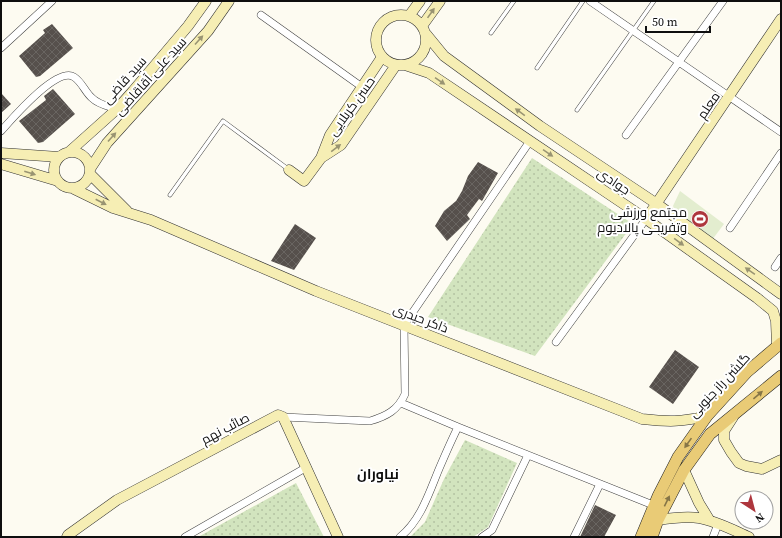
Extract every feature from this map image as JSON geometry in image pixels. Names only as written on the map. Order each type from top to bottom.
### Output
[{"type":"main road","name":"گلشن راز جنوبی","points":[[641,537],[654,505],[678,457],[707,416],[747,372],[779,345]]},
{"type":"main road","name":"گلشن راز جنوبی","points":[[652,537],[658,520],[684,470],[710,434],[781,376]]},
{"type":"street","points":[[1,48],[52,1]]},
{"type":"street","name":"سید قاضی","points":[[69,152],[117,109],[188,26],[206,1]]},
{"type":"street","name":"سید علی آقاقاضی","points":[[90,171],[107,143],[208,32],[229,1]]},
{"type":"street","points":[[409,16],[420,1]]},
{"type":"street","points":[[424,30],[440,1]]},
{"type":"street","points":[[590,1],[781,132]]},
{"type":"street","points":[[626,135],[722,1]]},
{"type":"street","points":[[261,15],[362,87]]},
{"type":"street","points":[[401,15],[409,16],[416,20],[424,30],[426,42],[424,50],[420,58],[413,63],[401,65],[388,62],[382,57],[378,50],[376,42],[380,26],[393,17],[401,15]]},
{"type":"street","name":"معلم","points":[[646,219],[781,19]]},
{"type":"street","name":"جوادی","points":[[424,30],[444,56],[540,126],[657,204],[781,294]]},
{"type":"street","name":"حسن کربلایی","points":[[321,158],[330,135],[382,57]]},
{"type":"street","name":"جوادی","points":[[401,65],[429,73],[646,219],[761,301],[773,311],[776,321],[779,345]]},
{"type":"street","name":"حسن کربلایی","points":[[321,158],[341,145],[401,65]]},
{"type":"street","points":[[1,131],[42,89],[69,74],[80,82],[91,97],[98,103],[117,109],[128,120]]},
{"type":"street","points":[[338,537],[283,417],[370,421],[384,417],[401,403],[405,394],[404,325],[540,126]]},
{"type":"street","points":[[1,153],[59,157],[69,152],[79,153],[88,160],[90,171],[130,213]]},
{"type":"street","points":[[730,228],[781,153]]},
{"type":"street","points":[[59,157],[54,166],[56,177],[62,185],[72,188],[81,185],[85,182],[90,171]]},
{"type":"street","points":[[289,170],[304,181],[321,158]]},
{"type":"street","points":[[1,164],[58,181]]},
{"type":"street","name":"ذاکر حیدری","points":[[72,188],[113,208],[158,223],[316,291],[642,419],[686,421],[707,416]]},
{"type":"street","points":[[556,342],[646,219]]},
{"type":"street","points":[[775,267],[781,258]]},
{"type":"street","points":[[761,301],[772,287]]},
{"type":"street","points":[[401,403],[654,505]]},
{"type":"street","points":[[736,414],[724,431],[724,440],[739,463],[762,469],[781,460]]},
{"type":"street","name":"صائب نهم","points":[[67,537],[118,500],[278,415],[283,417]]},
{"type":"street","points":[[400,537],[408,530],[422,510],[447,449],[458,427]]},
{"type":"street","points":[[482,537],[492,530],[528,455]]},
{"type":"street","points":[[185,537],[307,467]]},
{"type":"street","points":[[684,470],[700,503],[714,522],[713,537]]},
{"type":"street","points":[[574,537],[600,484]]},
{"type":"street","points":[[658,520],[698,518],[714,522],[749,537]]},
{"type":"lane","points":[[491,33],[514,1]]},
{"type":"lane","points":[[537,68],[583,1]]},
{"type":"lane","points":[[577,110],[654,1]]},
{"type":"lane","points":[[170,195],[222,121],[289,170]]},
{"type":"green space","points":[[532,158],[633,224],[535,356],[428,317]]},
{"type":"green space","name":"مجتمع ورزشی وتفریحی پالادیوم","points":[[680,191],[724,224],[712,240],[677,215],[673,206]]},
{"type":"green space","points":[[465,440],[517,463],[488,527],[473,537],[410,537],[425,522],[444,479]]},
{"type":"green space","points":[[296,483],[324,537],[198,537]]},
{"type":"building","points":[[52,24],[73,48],[40,76],[36,77],[19,56],[45,33],[43,30]]},
{"type":"building","points":[[53,89],[75,114],[43,142],[38,143],[19,121],[46,100],[44,96]]},
{"type":"building","points":[[1,93],[11,104],[1,113]]},
{"type":"building","points":[[478,162],[498,173],[482,201],[479,199],[467,215],[470,219],[447,241],[435,226],[444,211],[456,201],[468,176]]},
{"type":"building","points":[[295,224],[316,238],[294,270],[271,261]]},
{"type":"building","points":[[675,350],[699,367],[673,404],[649,387]]},
{"type":"building","points":[[595,505],[616,515],[604,537],[580,537]]},
{"type":"place","name":"مجتمع ورزشی وتفریحی پالادیوم","points":[[700,219]]},
{"type":"district","name":"نیاوران","points":[[378,474]]}]
